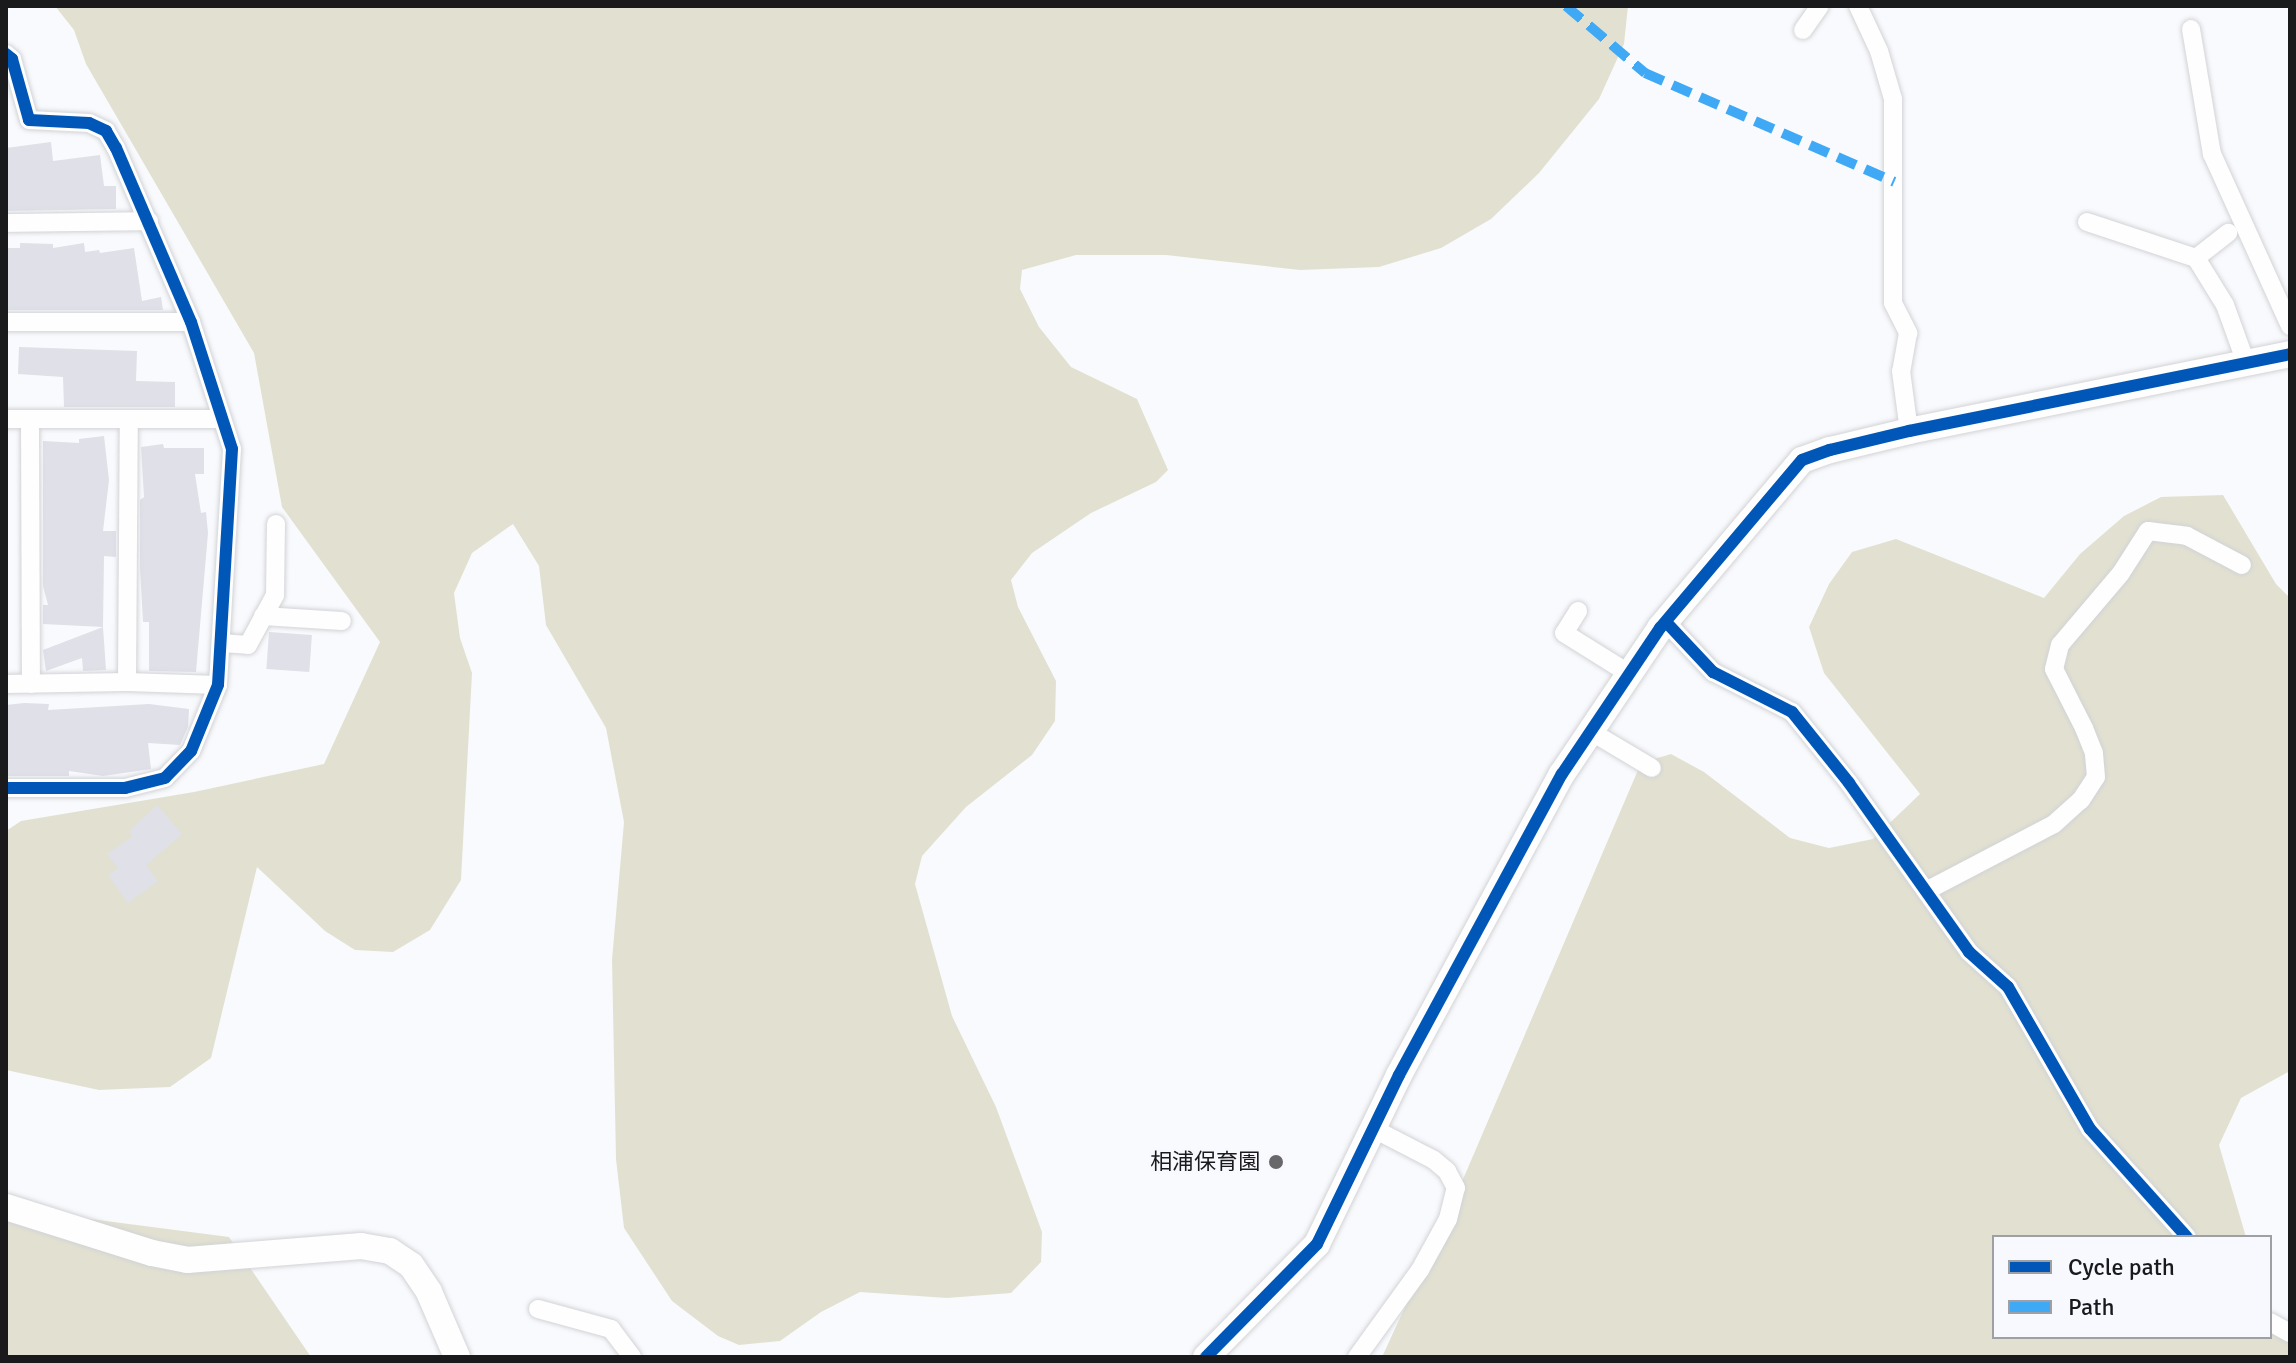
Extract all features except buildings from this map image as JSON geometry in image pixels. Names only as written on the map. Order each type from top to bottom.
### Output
[{"type":"street","points":[[1803,30],[1820,6]]},
{"type":"street","points":[[1858,6],[1879,51],[1893,99],[1893,303],[1908,333],[1901,371],[1909,431]]},
{"type":"street","points":[[2191,29],[2212,154],[2290,326]]},
{"type":"street","points":[[6,54],[12,59],[29,120],[89,123],[106,131],[149,221],[191,322],[232,449],[218,685],[191,751],[165,778],[125,788],[6,788]]},
{"type":"street","points":[[6,223],[149,221]]},
{"type":"street","points":[[2087,222],[2196,258],[2225,305],[2246,363]]},
{"type":"street","points":[[2196,258],[2228,233]]},
{"type":"street","points":[[6,322],[191,322]]},
{"type":"street","points":[[1206,1357],[1317,1244],[1428,1020],[1562,774],[1628,673],[1666,622],[1802,460],[1909,431],[2290,354]]},
{"type":"street","points":[[6,419],[220,419]]},
{"type":"street","points":[[30,419],[31,684]]},
{"type":"street","points":[[127,682],[129,419]]},
{"type":"street","points":[[221,643],[248,645],[275,595],[276,524]]},
{"type":"street","points":[[1926,891],[2054,824],[2081,800],[2096,777],[2094,753],[2054,669],[2060,645],[2121,573],[2148,531],[2187,536],[2242,565]]},
{"type":"street","points":[[1578,611],[1564,633],[1628,673]]},
{"type":"street","points":[[263,616],[342,621]]},
{"type":"street","points":[[1666,622],[1713,672],[1792,712],[1849,783],[1969,952],[2008,987],[2090,1129],[2185,1235]]},
{"type":"street","points":[[6,684],[127,682],[218,685]]},
{"type":"street","points":[[1590,731],[1652,768]]},
{"type":"street","points":[[1357,1357],[1420,1270],[1448,1219],[1456,1188],[1447,1171],[1434,1160],[1374,1129]]},
{"type":"street","points":[[6,1207],[152,1253],[187,1260],[361,1246],[390,1251],[411,1265],[429,1292],[457,1357]]},
{"type":"street","points":[[538,1309],[611,1329],[632,1357]]},
{"type":"street","points":[[2272,1323],[2290,1333]]},
{"type":"shaded area","points":[[55,6],[1628,6],[1624,44],[1599,99],[1539,173],[1491,219],[1441,248],[1379,267],[1300,270],[1166,255],[1076,255],[1022,270],[1020,289],[1039,327],[1071,367],[1137,399],[1168,470],[1156,482],[1091,513],[1032,553],[1011,580],[1018,607],[1056,681],[1055,721],[1032,755],[966,807],[922,856],[915,884],[952,1016],[996,1107],[1042,1232],[1041,1262],[1011,1293],[947,1298],[860,1292],[821,1312],[780,1341],[739,1345],[718,1336],[672,1301],[624,1228],[616,1159],[612,960],[624,822],[606,728],[546,625],[539,566],[513,524],[472,553],[454,593],[460,638],[472,673],[461,880],[430,930],[393,952],[355,950],[325,931],[257,867],[211,1058],[170,1087],[99,1090],[6,1070],[6,831],[21,821],[194,792],[324,764],[380,642],[282,507],[254,353],[86,64],[74,30]]},
{"type":"shaded area","points":[[2223,495],[2276,584],[2290,598],[2290,1071],[2241,1098],[2219,1145],[2245,1235],[1992,1235],[1992,1339],[2272,1339],[2272,1312],[2290,1344],[2290,1357],[1382,1357],[1452,1205],[1641,763],[1671,754],[1704,772],[1790,838],[1829,848],[1873,839],[1920,794],[1824,673],[1809,627],[1829,584],[1852,552],[1896,539],[2044,598],[2080,554],[2124,516],[2161,497]]},
{"type":"shaded area","points":[[6,1200],[75,1217],[229,1237],[311,1357],[6,1357]]},
{"type":"marked path","points":[[1566,6],[1645,73],[1894,182]]},
{"type":"cycle path","points":[[6,54],[12,59],[29,120],[89,123],[106,131],[116,148],[191,322],[232,449],[218,685],[191,751],[165,778],[125,788],[6,788]]},
{"type":"cycle path","points":[[1206,1357],[1317,1244],[1399,1075],[1562,774],[1660,628],[1802,460],[1909,431],[2290,354]]},
{"type":"cycle path","points":[[1666,622],[1713,672],[1792,712],[1849,783],[1969,952],[2008,987],[2090,1129],[2185,1235]]},
{"type":"place","name":"相浦保育園","points":[[1276,1162]]}]
